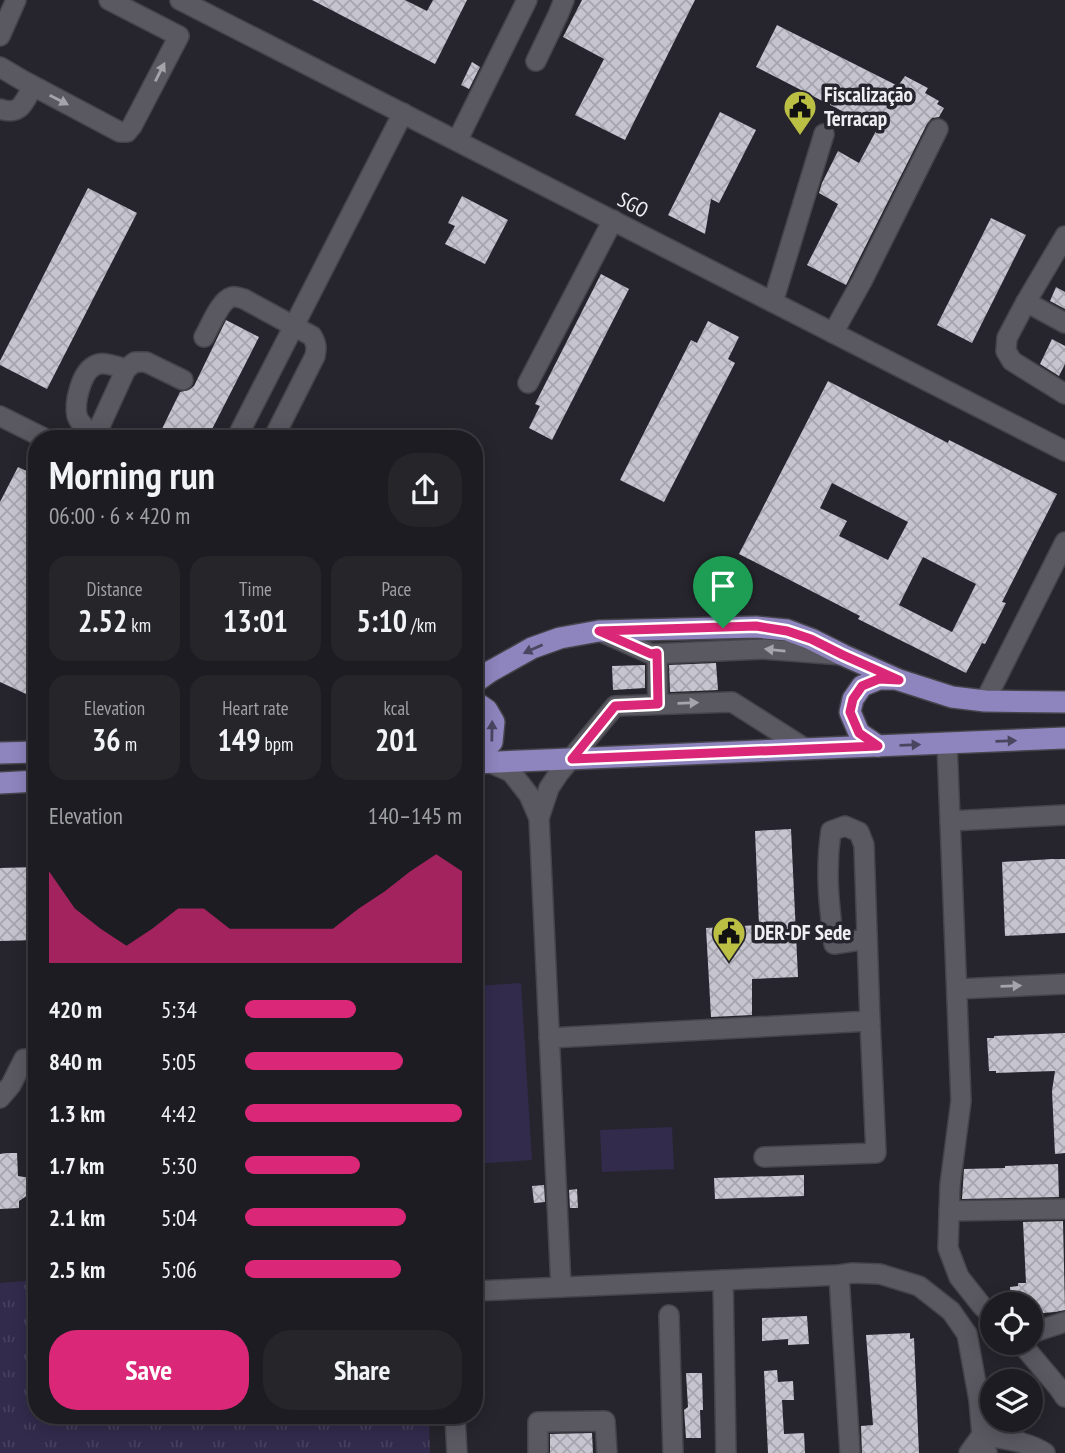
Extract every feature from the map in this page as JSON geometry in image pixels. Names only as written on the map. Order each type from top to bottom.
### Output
[{"type":"main road","points":[[483,677],[532,648],[560,638],[599,631],[756,626],[787,631],[811,639],[899,680],[953,697],[985,701],[1065,702]]},
{"type":"main road","points":[[878,746],[859,733],[850,712],[853,699],[862,686],[879,679],[899,680]]},
{"type":"main road","points":[[483,707],[494,722],[492,742],[483,756]]},
{"type":"main road","points":[[483,762],[1065,738]]},
{"type":"main road","points":[[0,753],[28,752]]},
{"type":"main road","points":[[0,783],[28,781]]},
{"type":"lane","points":[[0,36],[16,0]]},
{"type":"lane","points":[[109,0],[179,36]]},
{"type":"lane","points":[[457,141],[527,0]]},
{"type":"lane","points":[[537,61],[564,0]]},
{"type":"lane","points":[[0,66],[33,86],[120,131],[127,132],[179,36],[187,4]]},
{"type":"lane","name":"SGO","points":[[187,4],[1065,451]]},
{"type":"lane","points":[[0,109],[10,112],[20,108],[33,86]]},
{"type":"lane","points":[[241,430],[402,113]]},
{"type":"lane","points":[[833,333],[938,130]]},
{"type":"lane","points":[[772,302],[824,134]]},
{"type":"lane","points":[[528,383],[613,220]]},
{"type":"lane","points":[[1065,236],[1007,338],[1006,351],[1012,361],[1065,394]]},
{"type":"lane","points":[[204,337],[223,303],[235,296],[312,336],[316,342],[315,356],[278,430]]},
{"type":"lane","points":[[1026,302],[1065,323]]},
{"type":"lane","points":[[99,430],[126,369],[135,362],[146,362],[183,380]]},
{"type":"lane","points":[[88,430],[78,418],[76,401],[85,376],[93,366],[103,363],[126,369]]},
{"type":"lane","points":[[0,415],[29,430]]},
{"type":"lane","points":[[985,701],[1065,542]]},
{"type":"lane","points":[[599,631],[651,654],[763,649],[843,655]]},
{"type":"lane","points":[[657,653],[658,704]]},
{"type":"lane","points":[[539,818],[549,789],[559,773],[615,706],[732,702],[806,749]]},
{"type":"lane","points":[[947,743],[961,1101],[950,1185],[947,1248],[959,1278],[980,1304]]},
{"type":"lane","points":[[483,763],[511,772],[529,794],[539,818],[561,1287]]},
{"type":"lane","points":[[950,821],[1065,815]]},
{"type":"lane","points":[[764,1157],[876,1153],[864,845],[859,832],[845,826],[831,831],[829,848],[828,900],[834,944],[867,939]]},
{"type":"lane","points":[[957,989],[1065,984]]},
{"type":"lane","points":[[549,1038],[870,1021]]},
{"type":"lane","points":[[0,1098],[11,1085],[24,1059]]},
{"type":"lane","points":[[949,1211],[1065,1209]]},
{"type":"lane","points":[[483,1291],[853,1273],[880,1274],[919,1286],[951,1311],[967,1334],[985,1444]]},
{"type":"lane","points":[[839,1275],[850,1453]]},
{"type":"lane","points":[[723,1280],[726,1453]]},
{"type":"lane","points":[[669,1315],[673,1453]]},
{"type":"lane","points":[[1043,1329],[1065,1322]]},
{"type":"lane","points":[[1031,1355],[1065,1397]]},
{"type":"lane","points":[[538,1453],[538,1422],[605,1421],[607,1453]]},
{"type":"lane","points":[[455,1424],[457,1453]]},
{"type":"lane","points":[[970,1453],[985,1444],[1008,1440],[1039,1448],[1045,1453]]},
{"type":"green space","points":[[521,983],[532,1160],[483,1163],[483,985]]},
{"type":"green space","points":[[672,1127],[674,1169],[602,1172],[600,1130]]},
{"type":"green space","points":[[28,1281],[28,1424],[429,1424],[430,1453],[0,1453],[0,1283]]},
{"type":"building","points":[[312,0],[405,0],[427,11],[433,0],[467,0],[435,64]]},
{"type":"building","points":[[582,0],[695,0],[625,140],[575,115],[604,59],[563,37]]},
{"type":"building","points":[[777,25],[898,86],[905,76],[928,88],[925,93],[939,101],[937,104],[944,108],[939,117],[932,118],[927,124],[846,285],[807,265],[838,204],[819,193],[838,151],[859,163],[877,129],[756,67]]},
{"type":"building","points":[[472,62],[480,67],[469,89],[461,85]]},
{"type":"building","points":[[720,112],[756,130],[719,203],[711,199],[705,234],[668,215]]},
{"type":"building","points":[[88,188],[137,213],[47,389],[0,365],[0,361]]},
{"type":"building","points":[[462,196],[508,220],[485,264],[445,244],[455,226],[448,223]]},
{"type":"building","points":[[991,218],[1026,235],[972,343],[937,325]]},
{"type":"building","points":[[601,274],[629,289],[552,440],[529,428],[540,406],[535,404]]},
{"type":"building","points":[[1056,287],[1065,292],[1065,309],[1050,301]]},
{"type":"building","points":[[226,320],[259,337],[212,430],[161,430],[180,392],[194,386]]},
{"type":"building","points":[[708,321],[739,337],[728,359],[735,363],[664,502],[620,480],[691,340],[697,343]]},
{"type":"building","points":[[1052,339],[1065,346],[1065,364],[1059,376],[1040,364]]},
{"type":"building","points":[[828,381],[948,443],[949,440],[1057,494],[1002,602],[1006,603],[985,644],[982,643],[966,673],[858,619],[860,616],[739,554]],"holes":[[[832,483],[908,522],[888,560],[839,536],[847,521],[820,508]],[[923,557],[976,584],[952,632],[899,605]]]},
{"type":"building","points":[[18,467],[28,472],[28,695],[0,682],[0,502]]},
{"type":"building","points":[[716,663],[718,690],[670,692],[669,665]]},
{"type":"building","points":[[645,665],[645,688],[613,690],[612,666]]},
{"type":"building","points":[[791,829],[798,977],[752,979],[752,1015],[711,1017],[706,928],[759,925],[755,831]]},
{"type":"building","points":[[1065,859],[1065,933],[1005,936],[1002,862]]},
{"type":"building","points":[[28,867],[28,940],[0,941],[0,868]]},
{"type":"building","points":[[1065,1033],[1065,1153],[1055,1154],[1052,1091],[1055,1071],[989,1071],[987,1038]]},
{"type":"building","points":[[17,1153],[18,1176],[28,1178],[28,1195],[19,1201],[19,1208],[0,1209],[0,1154]]},
{"type":"building","points":[[1058,1164],[1059,1197],[962,1199],[964,1169]]},
{"type":"building","points":[[804,1175],[804,1196],[715,1199],[714,1178]]},
{"type":"building","points":[[544,1185],[545,1202],[534,1203],[532,1186]]},
{"type":"building","points":[[577,1189],[578,1208],[570,1208],[569,1190]]},
{"type":"building","points":[[1063,1221],[1065,1310],[1043,1313],[1043,1292],[1010,1292],[1010,1287],[1026,1283],[1023,1222]]},
{"type":"building","points":[[807,1316],[809,1344],[788,1345],[788,1339],[762,1341],[762,1318]]},
{"type":"building","points":[[910,1333],[910,1339],[914,1338],[919,1453],[862,1453],[861,1426],[873,1425],[866,1335]]},
{"type":"building","points":[[777,1370],[778,1382],[793,1381],[794,1400],[782,1400],[784,1434],[804,1433],[805,1453],[768,1453],[764,1371]]},
{"type":"building","points":[[686,1373],[702,1373],[701,1438],[686,1438]]},
{"type":"building","points":[[592,1433],[593,1453],[550,1453],[550,1434]]},
{"type":"place","name":"Fiscalização Terracap","points":[[800,137]]},
{"type":"place","name":"DER-DF Sede","points":[[729,963]]},
{"type":"route","points":[[756,626],[787,631],[811,639],[899,680],[879,679],[862,686],[853,699],[850,712],[859,733],[878,746],[572,759],[615,706],[658,704],[657,653],[651,654],[599,631],[723,628],[756,626]]}]
